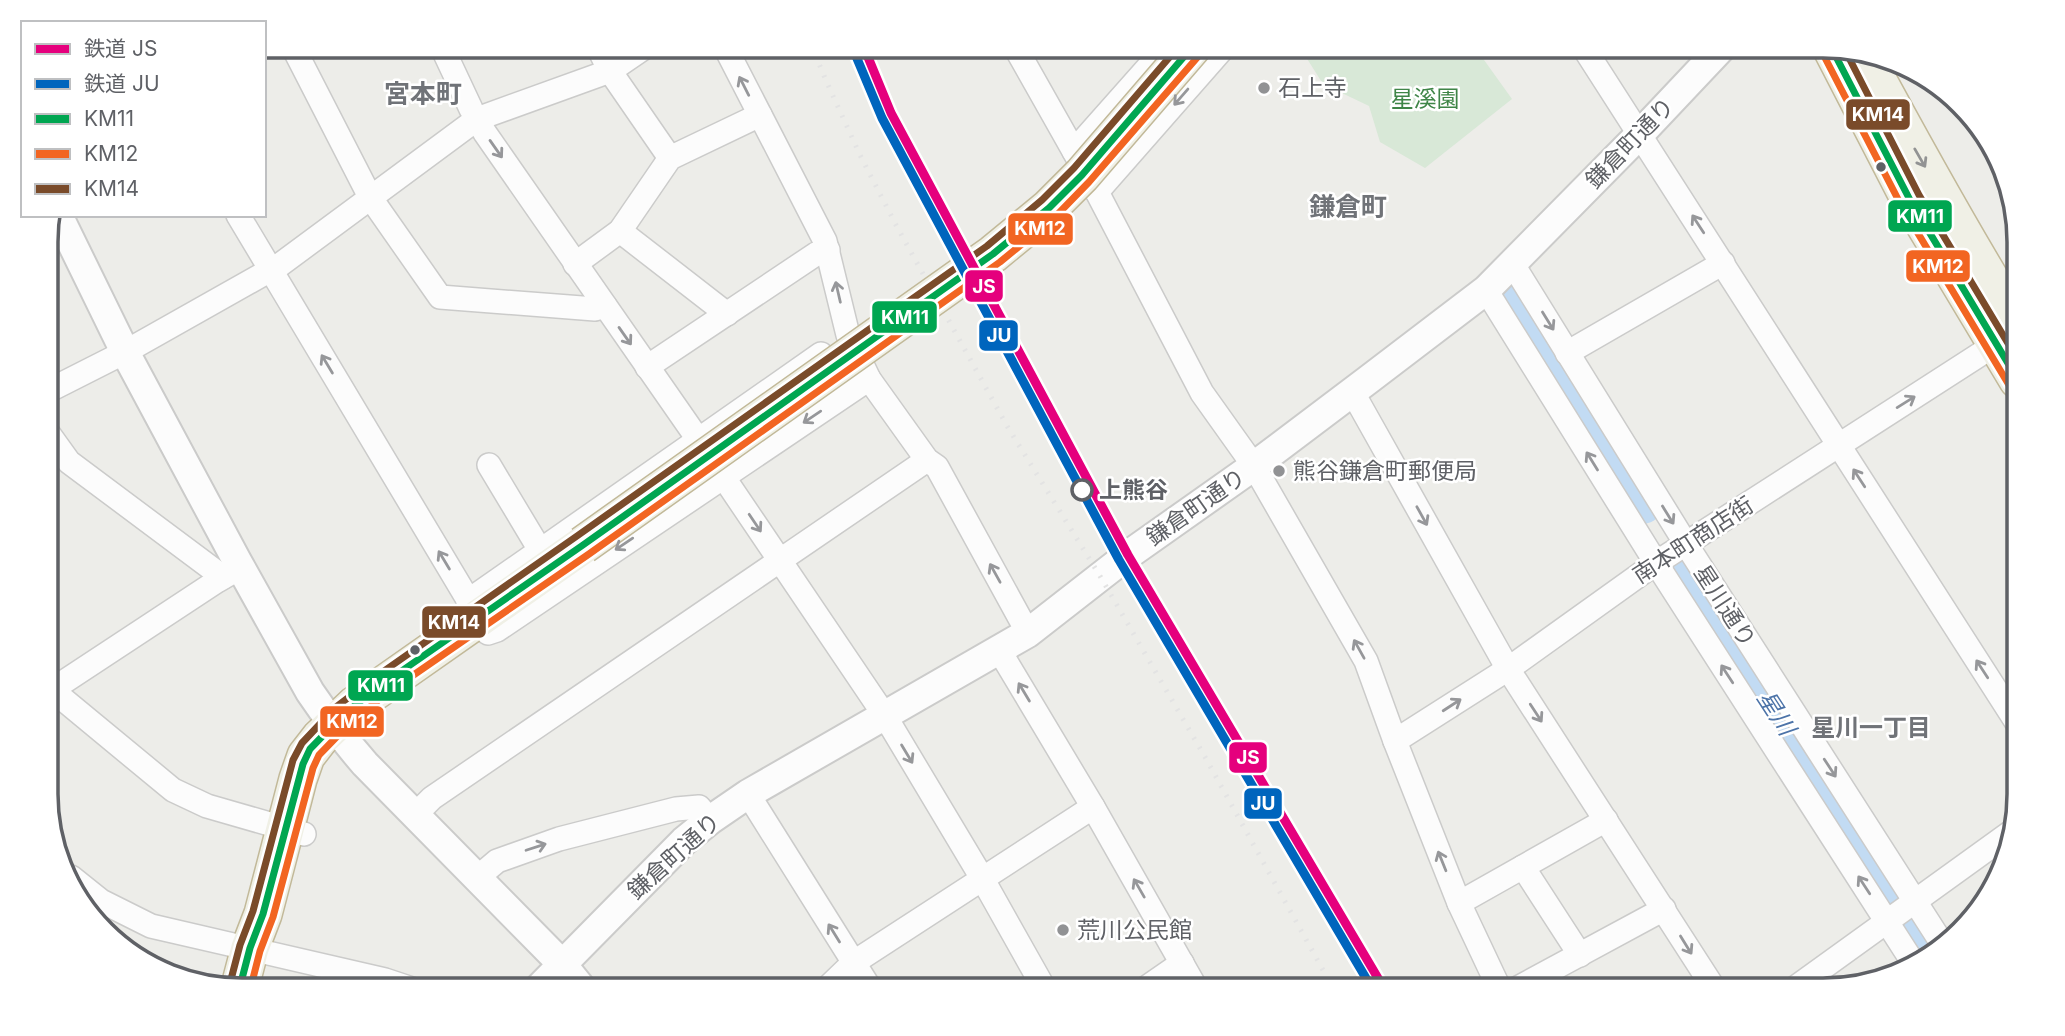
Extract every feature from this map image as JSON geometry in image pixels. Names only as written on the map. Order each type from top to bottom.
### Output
[{"type":"highway","points":[[245,978],[259,951],[279,924],[294,831],[333,726],[344,714],[473,610],[583,545],[993,254],[1027,227],[1082,175],[1184,58]]},
{"type":"highway","points":[[1837,59],[1910,200],[2007,327]]},
{"type":"highway","points":[[1868,63],[1993,285],[2007,322]]},
{"type":"highway","points":[[259,951],[259,978]]},
{"type":"street","points":[[298,58],[370,197],[440,297],[595,309],[605,306]]},
{"type":"street","points":[[448,58],[477,119],[885,716],[1038,978]]},
{"type":"street","points":[[603,58],[670,158]]},
{"type":"street","points":[[58,386],[125,352],[281,264],[477,119],[610,71],[630,58]]},
{"type":"street","points":[[730,58],[825,241],[848,335],[869,379],[927,460],[937,467],[1028,633]]},
{"type":"street","points":[[1021,58],[1097,192],[1202,393],[1254,466],[1366,661],[1458,903],[1494,978]]},
{"type":"street","points":[[1074,151],[1157,58]]},
{"type":"street","points":[[1097,192],[1215,58]]},
{"type":"street","points":[[1590,58],[2007,707]]},
{"type":"street","name":"鎌倉町通り","points":[[549,978],[684,841],[710,820],[748,794],[1028,633],[1128,555],[1353,393],[1486,290],[1713,58]]},
{"type":"street","points":[[575,264],[620,231],[670,158],[760,115]]},
{"type":"street","points":[[59,217],[232,572],[310,692],[333,726],[365,764],[573,978]]},
{"type":"street","points":[[239,217],[488,633],[494,632],[869,379]]},
{"type":"street","points":[[620,231],[727,314]]},
{"type":"street","points":[[647,367],[816,254],[828,250]]},
{"type":"street","name":"星川通り","points":[[1512,263],[1686,544],[1938,938]]},
{"type":"street","points":[[1567,353],[1723,263]]},
{"type":"street","name":"星川通り","points":[[1486,290],[1656,563],[1909,956]]},
{"type":"street","points":[[473,610],[540,550],[848,335]]},
{"type":"street","name":"南本町商店街","points":[[1395,741],[1508,669],[1656,563],[2007,335]]},
{"type":"street","points":[[1353,393],[1508,669],[1707,978]]},
{"type":"street","points":[[58,447],[69,462],[232,572]]},
{"type":"street","points":[[415,815],[432,798],[927,460]]},
{"type":"street","points":[[489,465],[540,550]]},
{"type":"street","points":[[58,682],[232,572]]},
{"type":"street","points":[[999,650],[1190,978]]},
{"type":"street","points":[[58,695],[173,790],[207,806],[294,831]]},
{"type":"street","points":[[748,794],[863,978]]},
{"type":"street","points":[[477,878],[497,861],[521,852],[559,839],[676,809],[699,807],[710,820]]},
{"type":"street","points":[[837,978],[853,963],[1093,807]]},
{"type":"street","points":[[1458,903],[1606,820]]},
{"type":"street","points":[[1808,978],[2002,839]]},
{"type":"street","points":[[1523,867],[1580,955]]},
{"type":"street","points":[[96,906],[150,926],[381,978]]},
{"type":"street","points":[[1537,978],[1664,909]]},
{"type":"street","points":[[1160,978],[1182,963]]},
{"type":"green space","name":"星溪園","points":[[1307,58],[1483,58],[1512,99],[1425,168],[1380,142],[1369,106],[1323,84]]},
{"type":"waterway","name":"星川","points":[[1507,292],[1644,505]]},
{"type":"waterway","name":"星川","points":[[1682,567],[1891,895]]},
{"type":"waterway","name":"星川","points":[[1911,925],[1925,947]]},
{"type":"railway","points":[[817,58],[860,155],[896,225],[1007,426],[1100,576],[1205,757],[1327,978]]},
{"type":"rail line","name":"JU","points":[[857,58],[882,118],[1119,560],[1366,978]]},
{"type":"rail line","name":"JS","points":[[868,58],[891,113],[1128,555],[1378,978]]},
{"type":"transit line","name":"KM14","points":[[231,978],[253,911],[293,760],[302,743],[336,707],[987,246],[1042,200],[1074,168],[1169,58]]},
{"type":"transit line","name":"KM11","points":[[242,978],[263,914],[303,764],[310,749],[344,714],[993,254],[1049,208],[1082,175],[1183,58]]},
{"type":"transit line","name":"KM12","points":[[253,978],[273,917],[313,768],[319,755],[351,722],[386,694],[589,554],[1000,262],[1056,216],[1089,182],[1197,58]]},
{"type":"transit line","name":"KM12","points":[[1825,58],[1901,205],[2007,382]]},
{"type":"transit line","name":"KM11","points":[[1837,59],[1910,200],[2007,362]]},
{"type":"transit line","name":"KM14","points":[[1850,60],[1919,195],[2007,342]]},
{"type":"place","name":"石上寺","points":[[1264,88]]},
{"type":"place","name":"熊谷鎌倉町郵便局","points":[[1279,471]]},
{"type":"place","name":"上熊谷","points":[[1082,490]]},
{"type":"place","name":"荒川公民館","points":[[1063,930]]},
{"type":"district","name":"宮本町","points":[[423,94]]},
{"type":"district","name":"鎌倉町","points":[[1348,207]]},
{"type":"district","name":"星川一丁目","points":[[1871,728]]}]
